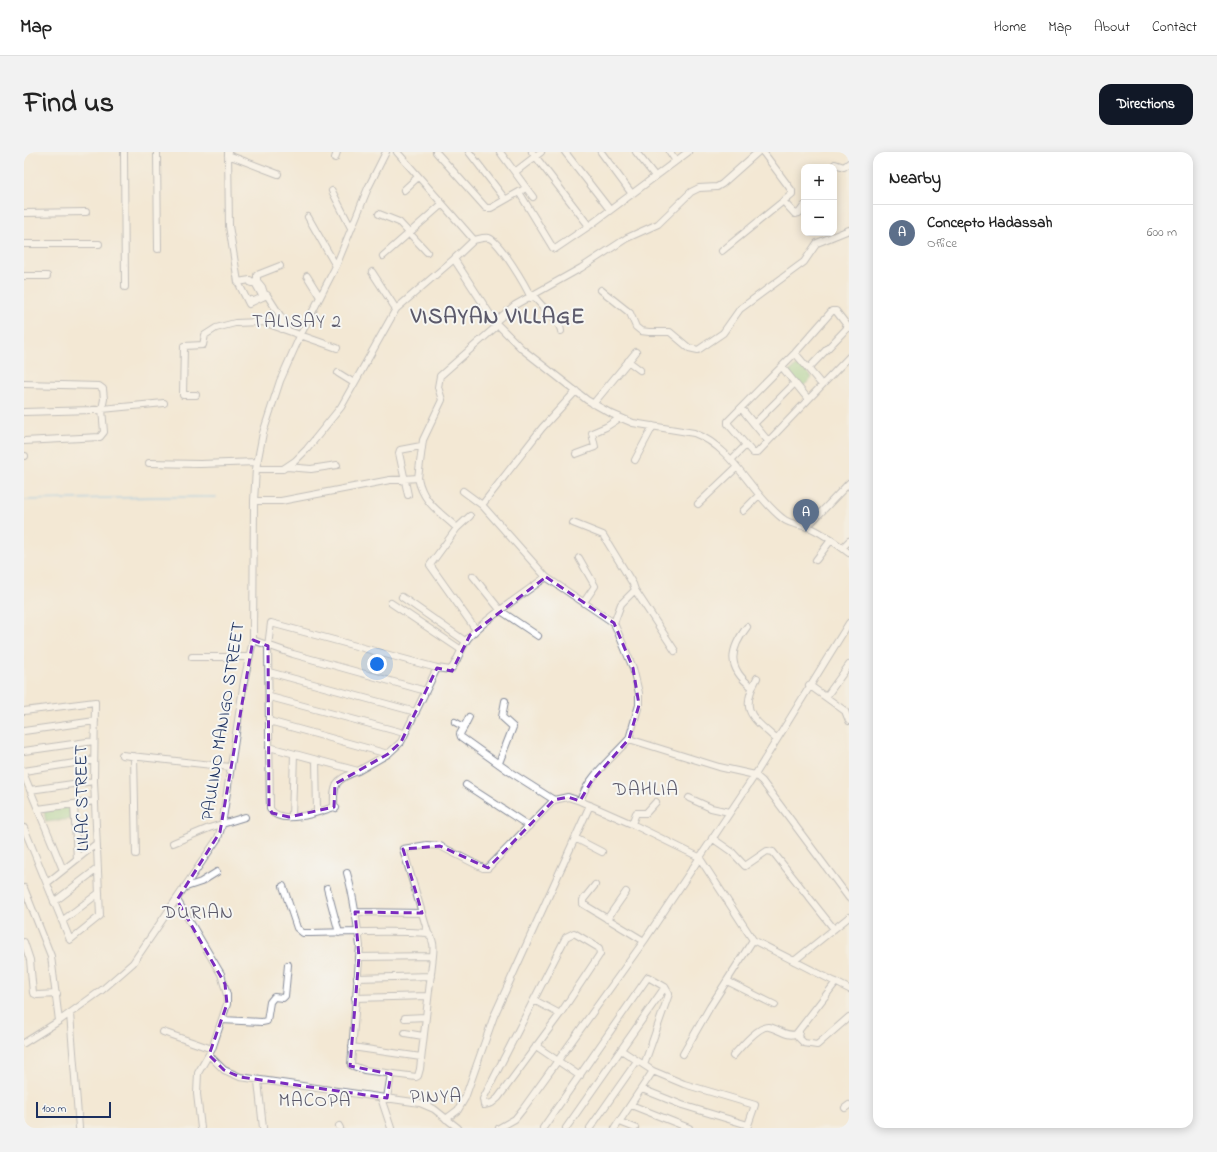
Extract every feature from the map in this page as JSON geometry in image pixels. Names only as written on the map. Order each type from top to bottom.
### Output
[{"type":"street","points":[[124,152],[125,287]]},
{"type":"street","points":[[157,152],[158,249]]},
{"type":"street","name":"PAULINO MANIGO STREET","points":[[24,1043],[70,1014],[117,978],[133,962],[186,888],[215,844],[222,825],[230,767],[253,640],[254,502],[256,469],[263,433],[272,403],[300,336],[336,266],[368,188],[386,152]]},
{"type":"street","points":[[397,152],[441,205],[474,240]]},
{"type":"street","points":[[436,152],[486,208],[491,208],[526,188]]},
{"type":"street","points":[[469,152],[505,199]]},
{"type":"street","points":[[500,152],[533,197]]},
{"type":"street","points":[[515,172],[534,154],[541,152]]},
{"type":"street","points":[[565,152],[610,210]]},
{"type":"street","points":[[602,152],[632,194]]},
{"type":"street","points":[[636,152],[655,176]]},
{"type":"street","points":[[670,152],[676,161]]},
{"type":"street","points":[[519,192],[553,248],[557,249],[688,152]]},
{"type":"street","points":[[457,528],[428,502],[422,493],[418,478],[421,446],[430,423],[442,400],[438,387],[440,376],[515,305],[532,297],[581,268],[627,238],[658,224],[691,192],[699,188],[718,187],[758,152]]},
{"type":"street","points":[[722,251],[792,194],[792,191],[763,152]]},
{"type":"street","points":[[278,174],[228,154],[228,226],[238,282],[248,303],[251,300],[252,302],[267,295],[283,320],[282,329]]},
{"type":"street","points":[[534,154],[589,226]]},
{"type":"street","points":[[837,165],[844,167],[849,163]]},
{"type":"street","points":[[404,190],[418,177]]},
{"type":"street","points":[[332,191],[351,228]]},
{"type":"street","points":[[783,201],[795,214],[799,213],[801,210]]},
{"type":"street","points":[[383,256],[411,233],[441,205]]},
{"type":"street","points":[[24,213],[86,212]]},
{"type":"street","points":[[379,214],[399,222],[411,233],[427,252]]},
{"type":"street","points":[[308,217],[336,266]]},
{"type":"street","points":[[601,290],[630,313],[636,327],[641,331],[670,332],[689,348],[698,350],[725,331],[731,320],[740,309],[804,262],[817,243],[849,230]]},
{"type":"street","points":[[256,469],[277,469],[296,461],[320,435],[341,407],[396,310],[454,260],[474,240],[485,238],[495,242],[532,297],[559,323],[561,331]]},
{"type":"street","points":[[24,244],[99,244]]},
{"type":"street","points":[[454,260],[496,323],[522,349],[593,404],[633,423],[694,433],[703,436],[715,444],[731,460],[759,495],[788,523],[807,527],[831,540],[849,553]]},
{"type":"street","points":[[256,282],[257,275],[280,266]]},
{"type":"street","points":[[372,272],[396,310]]},
{"type":"street","points":[[24,276],[47,276]]},
{"type":"street","points":[[307,276],[320,297]]},
{"type":"street","points":[[238,282],[250,280],[251,283],[256,282],[262,287],[264,297]]},
{"type":"street","points":[[809,368],[849,328],[836,311],[833,310],[782,367],[727,422],[746,445],[755,453],[849,357]]},
{"type":"street","points":[[196,395],[183,395],[184,346],[203,345],[205,335],[216,328],[234,323],[263,322],[337,348]]},
{"type":"street","points":[[593,404],[636,352]]},
{"type":"street","points":[[795,353],[822,385]]},
{"type":"street","points":[[628,360],[640,370]]},
{"type":"street","points":[[782,367],[808,399]]},
{"type":"street","points":[[338,373],[354,383]]},
{"type":"street","points":[[24,384],[99,386],[103,389],[104,399],[102,409],[104,432],[100,437],[24,441]]},
{"type":"street","points":[[754,424],[795,384]]},
{"type":"street","points":[[482,505],[542,428],[576,391]]},
{"type":"street","points":[[24,412],[102,409],[164,403]]},
{"type":"street","points":[[741,408],[768,441]]},
{"type":"street","points":[[576,454],[594,447],[593,432],[606,427],[620,418]]},
{"type":"street","points":[[635,460],[653,426]]},
{"type":"street","points":[[731,460],[746,445]]},
{"type":"street","points":[[408,495],[399,453],[400,450],[421,446]]},
{"type":"street","points":[[149,463],[200,464],[257,462]]},
{"type":"street","points":[[287,466],[311,469],[336,465]]},
{"type":"street","points":[[698,504],[737,467]]},
{"type":"street","points":[[254,502],[281,501],[404,478],[418,478]]},
{"type":"street","points":[[807,527],[849,483]]},
{"type":"street","points":[[463,491],[482,505],[546,577],[614,623],[633,668],[639,693],[639,705],[629,739],[591,782],[583,793],[580,802]]},
{"type":"street","points":[[743,511],[759,495]]},
{"type":"street","points":[[470,516],[457,528],[430,565],[476,630]]},
{"type":"street","points":[[573,523],[604,537],[675,651]]},
{"type":"street","points":[[816,560],[831,540]]},
{"type":"street","points":[[842,548],[849,541]]},
{"type":"street","points":[[579,558],[595,586],[584,602]]},
{"type":"street","points":[[474,576],[501,611],[538,636]]},
{"type":"street","points":[[437,668],[404,733],[401,742],[388,754],[358,771],[347,775],[335,784],[333,788],[335,808],[307,816],[292,817],[272,813],[269,807],[270,697],[268,646],[269,626],[272,622],[448,670],[453,668],[460,649],[465,641],[476,630],[546,577]]},
{"type":"street","points":[[614,623],[621,604],[636,590]]},
{"type":"street","points":[[402,597],[465,641]]},
{"type":"street","points":[[391,603],[460,649]]},
{"type":"street","points":[[499,1128],[515,1119],[523,1109],[644,940],[755,775],[809,685],[849,623]]},
{"type":"street","points":[[747,627],[735,644],[733,654],[737,671],[752,687]]},
{"type":"street","points":[[253,640],[268,646],[426,691]]},
{"type":"street","points":[[192,657],[249,657]]},
{"type":"street","points":[[826,697],[849,665]]},
{"type":"street","points":[[269,672],[416,712]]},
{"type":"street","points":[[757,678],[748,699],[749,710],[757,722],[776,739]]},
{"type":"street","points":[[809,685],[845,711],[849,721]]},
{"type":"street","points":[[270,697],[404,733]]},
{"type":"street","points":[[499,763],[513,727],[502,717],[505,701]]},
{"type":"street","name":"LILAC STREET","points":[[24,711],[95,702],[94,781],[100,916],[70,940],[62,921]]},
{"type":"street","points":[[469,717],[460,735],[461,738],[554,800]]},
{"type":"street","points":[[24,731],[95,721]]},
{"type":"street","points":[[269,721],[388,754]]},
{"type":"street","points":[[454,722],[464,727]]},
{"type":"street","points":[[629,739],[719,767],[755,775],[762,781],[849,898]]},
{"type":"street","points":[[24,751],[94,741]]},
{"type":"street","points":[[269,747],[358,771]]},
{"type":"street","points":[[292,817],[294,754]]},
{"type":"street","points":[[122,755],[230,767]]},
{"type":"street","points":[[134,756],[136,854]]},
{"type":"street","points":[[24,771],[94,760]]},
{"type":"street","points":[[316,760],[317,812]]},
{"type":"street","points":[[24,775],[63,870]]},
{"type":"street","points":[[30,790],[94,781]]},
{"type":"street","points":[[466,785],[529,826]]},
{"type":"street","points":[[347,873],[355,912],[359,957],[351,1061],[354,1068],[418,1077],[433,956],[433,943],[428,933],[403,849],[427,844],[440,846],[485,869],[491,865],[554,800],[568,797],[632,824],[700,857],[753,940],[849,989]]},
{"type":"street","points":[[689,798],[711,808],[729,812]]},
{"type":"street","points":[[38,810],[95,801]]},
{"type":"street","points":[[632,824],[636,813],[646,813],[656,802]]},
{"type":"street","points":[[74,804],[77,859]]},
{"type":"street","points":[[446,1119],[458,1110],[465,1098],[494,1016],[590,805]]},
{"type":"street","points":[[173,843],[209,828],[245,817]]},
{"type":"street","points":[[24,830],[62,921],[99,893]]},
{"type":"street","points":[[575,838],[602,852]]},
{"type":"street","points":[[712,838],[732,852],[745,866],[767,851],[773,852],[834,929]]},
{"type":"street","points":[[46,883],[96,844]]},
{"type":"street","points":[[54,902],[97,869]]},
{"type":"street","points":[[186,888],[202,882],[217,872]]},
{"type":"street","points":[[595,885],[582,903],[644,940]]},
{"type":"street","points":[[283,886],[299,931],[303,933],[428,933]]},
{"type":"street","points":[[24,888],[51,956],[57,994],[59,1021]]},
{"type":"street","points":[[326,888],[339,933]]},
{"type":"street","points":[[607,919],[626,892]]},
{"type":"street","points":[[177,900],[226,984],[227,1004],[211,1052],[200,1068],[197,1081],[201,1128]]},
{"type":"street","points":[[355,912],[422,913]]},
{"type":"street","points":[[794,961],[849,917]]},
{"type":"street","points":[[574,933],[598,948],[600,954],[560,1014],[498,1098],[492,1103],[484,1105],[483,1099],[534,1000],[566,937],[574,933]]},
{"type":"street","points":[[683,1054],[753,940]]},
{"type":"street","points":[[24,942],[30,960],[33,993],[38,995],[57,994]]},
{"type":"street","points":[[359,957],[433,956]]},
{"type":"street","points":[[222,1020],[267,1021],[271,1000],[285,996],[288,965]]},
{"type":"street","points":[[357,978],[430,976]]},
{"type":"street","points":[[543,1128],[648,977],[665,987],[668,991],[668,997],[644,1066]]},
{"type":"street","points":[[727,981],[775,1005]]},
{"type":"street","points":[[734,1056],[744,1043],[765,1028],[770,1027],[787,1035],[794,1035],[799,1032],[836,982]]},
{"type":"street","points":[[566,1128],[665,987]]},
{"type":"street","points":[[355,998],[428,996]]},
{"type":"street","points":[[534,1000],[560,1014]]},
{"type":"street","points":[[70,1014],[79,1128]]},
{"type":"street","points":[[406,1018],[426,1017]]},
{"type":"street","points":[[799,1032],[798,1037],[804,1043],[817,1045],[849,1017]]},
{"type":"street","points":[[163,1032],[211,1052],[217,1064],[231,1074],[258,1081],[428,1105],[458,1128]]},
{"type":"street","points":[[405,1033],[423,1036]]},
{"type":"street","points":[[536,1046],[580,1076]]},
{"type":"street","points":[[352,1047],[421,1057]]},
{"type":"street","points":[[621,1050],[653,1071],[694,1088],[755,1105],[747,1127],[682,1105],[642,1088]]},
{"type":"street","points":[[590,1128],[637,1061]]},
{"type":"street","points":[[615,1128],[653,1071]]},
{"type":"street","points":[[390,1074],[384,1098],[391,1128]]},
{"type":"street","points":[[258,1081],[263,1128]]},
{"type":"street","points":[[631,1105],[689,1128]]},
{"type":"street","points":[[620,1122],[636,1128]]},
{"type":"highlighted area","points":[[546,577],[614,623],[633,668],[639,705],[629,739],[591,782],[580,801],[568,797],[554,800],[488,868],[440,846],[403,849],[422,913],[355,912],[359,957],[350,1066],[391,1074],[387,1098],[240,1077],[224,1070],[209,1055],[227,1004],[225,984],[177,900],[220,832],[253,640],[268,646],[269,807],[272,813],[289,817],[334,807],[335,784],[388,754],[401,742],[437,668],[452,671],[470,635]]},
{"type":"green space","points":[[800,363],[812,378],[802,387],[789,372]]},
{"type":"green space","points":[[69,807],[71,819],[46,822],[44,811]]},
{"type":"waterway","points":[[24,500],[216,497]]},
{"type":"place","name":"Concepto Hadassah","points":[[806,532]]},
{"type":"district","name":"VISAYAN VILLAGE","points":[[498,315]]},
{"type":"district","name":"TALISAY 2","points":[[297,320]]},
{"type":"district","name":"DAHLIA","points":[[646,788]]},
{"type":"district","name":"DURIAN","points":[[198,911]]},
{"type":"district","name":"PINYA","points":[[436,1095]]},
{"type":"district","name":"MACOPA","points":[[315,1099]]}]
